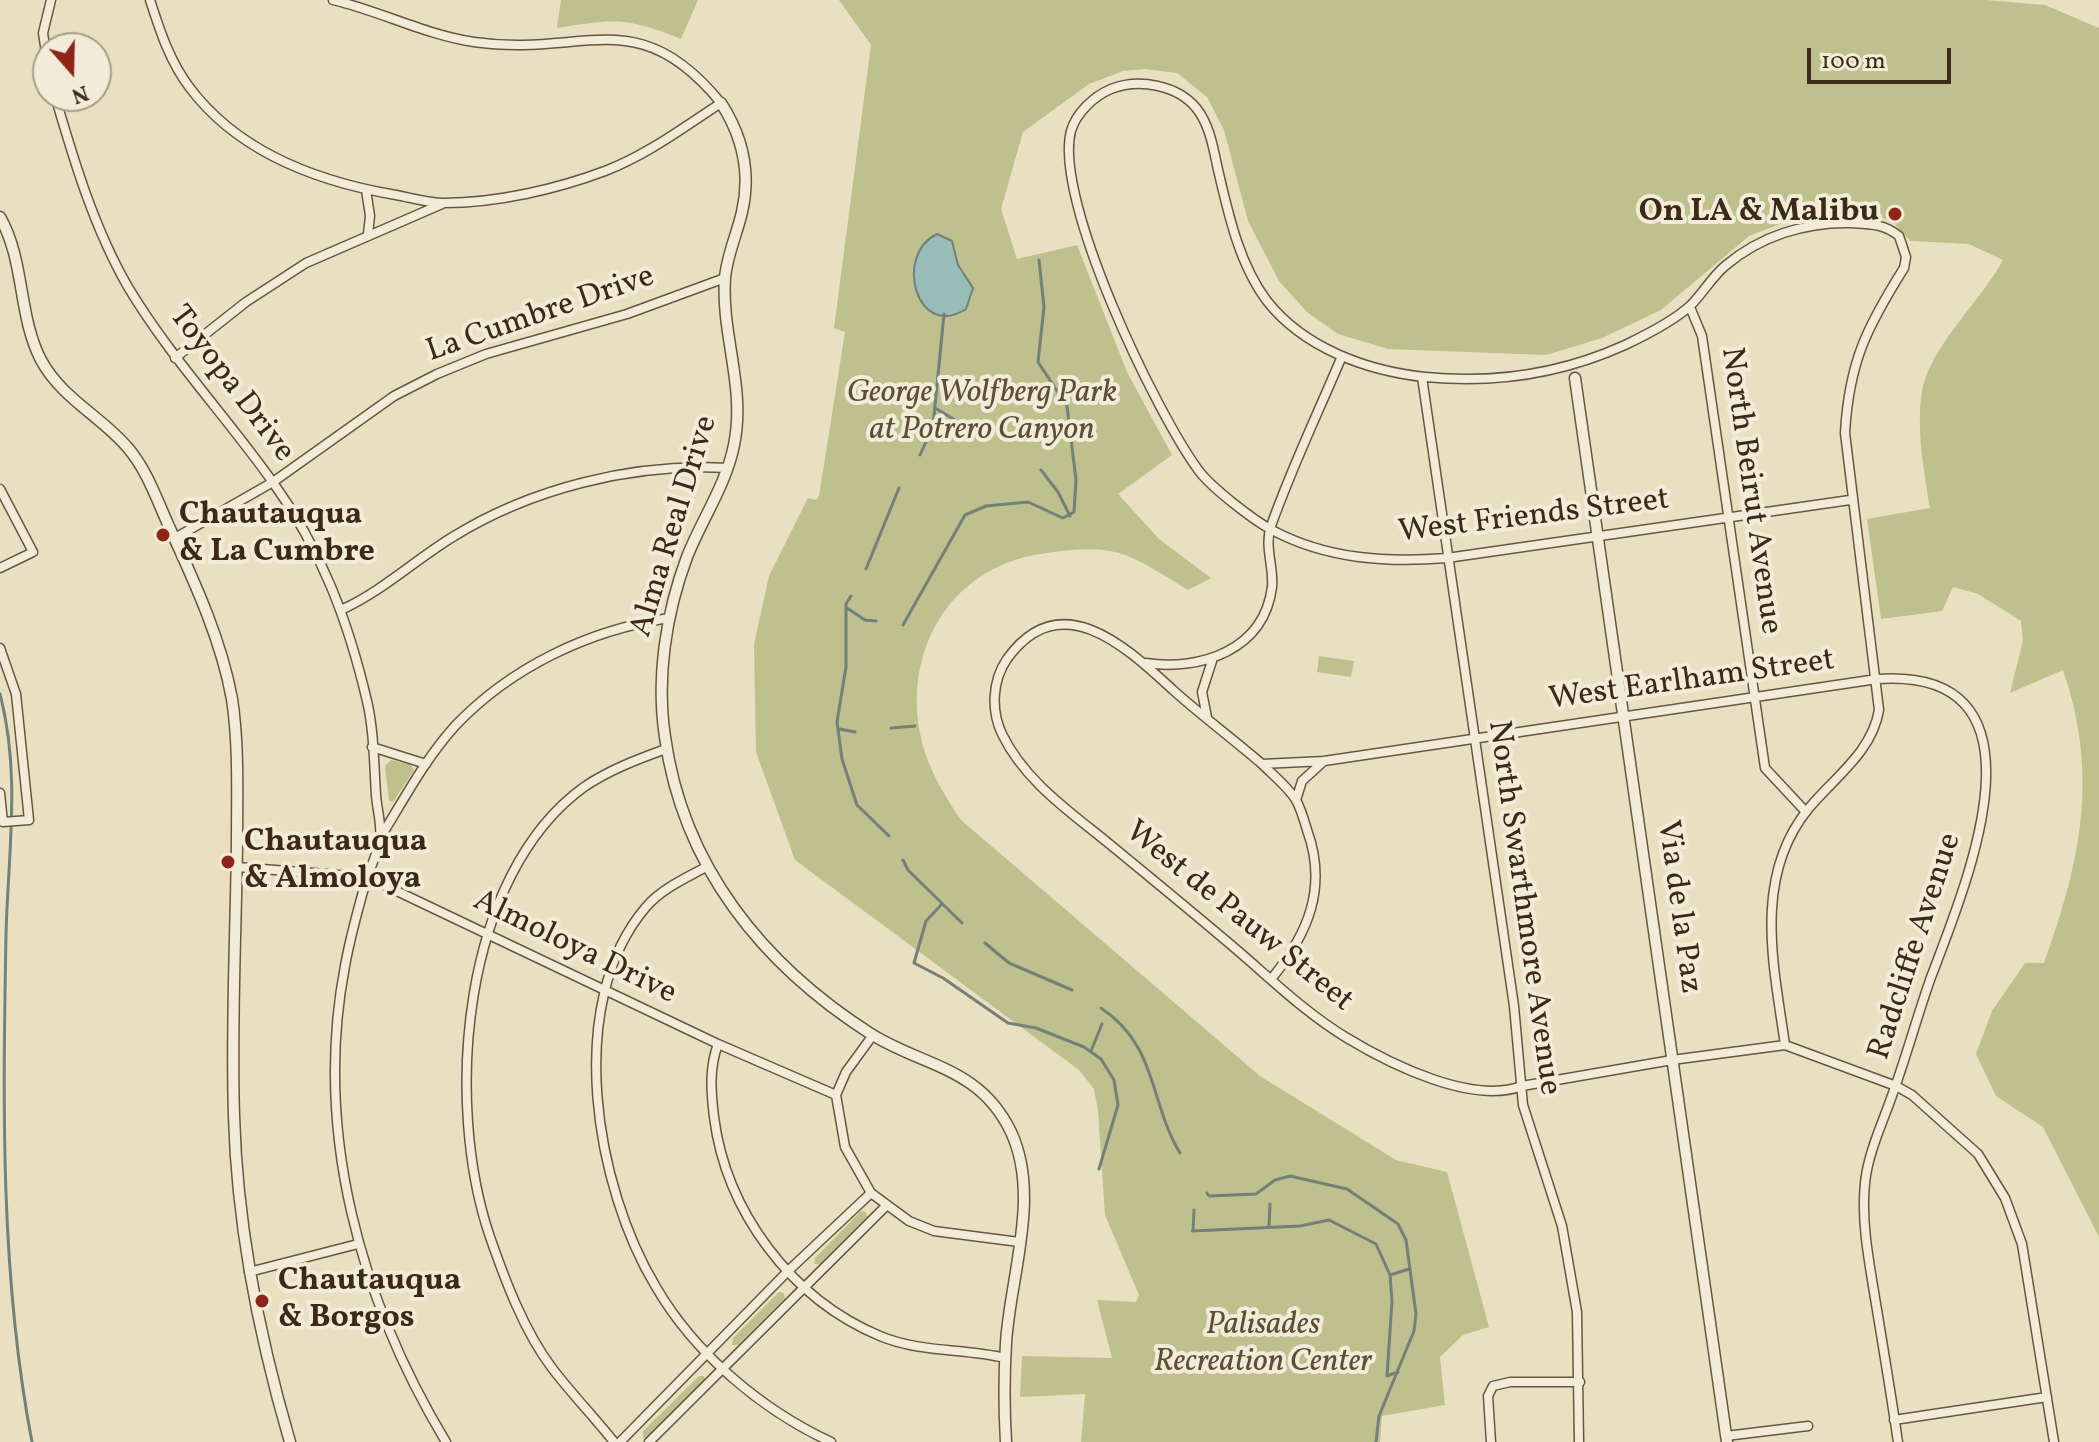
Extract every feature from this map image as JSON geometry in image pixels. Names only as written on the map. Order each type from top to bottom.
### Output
[{"type":"street","points":[[43,32],[51,0]]},
{"type":"street","points":[[150,0],[164,44],[189,87],[214,116],[251,143],[303,172],[366,190],[443,203]]},
{"type":"street","points":[[175,358],[246,302],[306,263],[368,234],[443,203],[519,194],[607,170],[644,152],[721,103],[697,72],[651,44],[599,37],[542,45],[472,42],[333,0]]},
{"type":"street","name":"West Friends Street","points":[[1342,356],[1309,341],[1264,297],[1238,241],[1211,140],[1197,108],[1184,97],[1150,83],[1113,88],[1080,112],[1070,133],[1072,179],[1090,242],[1144,378],[1203,476],[1270,530],[1351,557],[1397,562],[1447,558],[1850,500]]},
{"type":"street","name":"Alma Real Drive","points":[[721,103],[737,133],[746,169],[742,213],[725,278],[739,404],[734,449],[687,558],[669,618],[663,665],[666,749],[681,806],[706,867],[757,941],[787,971],[873,1035],[953,1070],[994,1106],[1011,1132],[1020,1162],[1023,1193],[1005,1358],[1003,1392],[1006,1442]]},
{"type":"street","name":"Toyopa Drive","points":[[60,112],[91,209],[127,284],[175,358],[273,482],[313,548],[343,609],[368,705],[380,839],[366,879],[345,966],[337,1020],[339,1128],[358,1244],[391,1337],[417,1394],[446,1442]]},
{"type":"street","points":[[366,190],[370,216],[368,234]]},
{"type":"street","points":[[0,217],[14,248],[41,359],[72,399],[127,447],[147,477],[222,657],[232,700],[236,742],[234,1117],[249,1272],[269,1369],[290,1442]]},
{"type":"street","points":[[1144,663],[1172,667],[1210,664],[1241,643],[1264,612],[1272,589],[1270,530],[1342,356],[1422,377],[1508,379],[1573,367],[1630,343],[1690,307],[1723,268],[1778,234],[1838,223],[1879,224],[1899,236],[1906,257],[1904,268],[1860,344],[1851,378],[1845,433],[1850,500],[1879,710],[1870,742],[1806,812],[1780,861],[1771,905],[1769,935],[1785,1045]]},
{"type":"street","name":"La Cumbre Drive","points":[[175,538],[273,482],[352,423],[437,374],[486,354],[627,314],[725,278]]},
{"type":"street","name":"North Beirut Avenue","points":[[1690,307],[1702,336],[1765,768],[1806,812]]},
{"type":"street","name":"North Swarthmore Avenue","points":[[1422,377],[1523,1105],[1562,1226],[1577,1312],[1579,1442]]},
{"type":"street","name":"Via de la Paz","points":[[1575,378],[1727,1439]]},
{"type":"street","points":[[343,609],[451,538],[536,497],[620,474],[727,468]]},
{"type":"street","points":[[0,489],[33,552],[0,568]]},
{"type":"street","points":[[380,839],[426,764],[455,726],[502,686],[555,652],[604,631],[669,618]]},
{"type":"street","name":"West de Pauw Street","points":[[1144,663],[1099,630],[1067,624],[1048,628],[1016,647],[1004,664],[996,691],[995,719],[1028,774],[1317,1019],[1380,1056],[1438,1081],[1504,1093]]},
{"type":"street","points":[[0,648],[16,694],[26,762],[29,820],[10,821],[0,793]]},
{"type":"street","points":[[1144,663],[1262,764],[1296,800],[1310,837],[1317,886],[1310,921],[1296,949],[1272,978]]},
{"type":"street","points":[[1207,718],[1202,692],[1210,664]]},
{"type":"street","name":"Radcliffe Avenue","points":[[1877,679],[1902,678],[1930,683],[1966,709],[1986,754],[1988,785],[1975,854],[1910,1036],[1896,1086],[1912,1095],[1978,1154],[2005,1198],[2022,1244],[2054,1442]]},
{"type":"street","name":"West Earlham Street","points":[[1262,764],[1324,761],[1877,679]]},
{"type":"street","points":[[372,747],[426,764]]},
{"type":"street","points":[[666,749],[612,771],[584,788],[558,810],[527,852],[488,934],[467,1040],[467,1093],[476,1180],[489,1235],[516,1303],[550,1366],[617,1442],[788,1271],[871,1193]]},
{"type":"street","points":[[1296,800],[1302,781],[1324,761]]},
{"type":"street","name":"Almoloya Drive","points":[[237,867],[366,879],[718,1044],[836,1095]]},
{"type":"street","points":[[706,867],[647,905],[621,949],[607,990],[600,1022],[598,1103],[612,1186],[628,1234],[657,1289],[708,1352],[783,1416],[831,1442]]},
{"type":"street","points":[[873,1035],[846,1072],[836,1095],[845,1147],[871,1193],[886,1206],[934,1231],[1019,1242]]},
{"type":"street","points":[[718,1044],[711,1071],[712,1104],[729,1179],[755,1230],[788,1271],[803,1287],[848,1320],[880,1336],[932,1351],[1005,1358]]},
{"type":"street","points":[[1504,1093],[1522,1086],[1672,1060],[1785,1045],[1896,1086],[1865,1182],[1867,1244],[1898,1442]]},
{"type":"street","points":[[1504,1093],[1523,1105]]},
{"type":"street","points":[[649,1442],[886,1206]]},
{"type":"street","points":[[249,1272],[358,1244]]},
{"type":"street","points":[[1491,1442],[1488,1396],[1493,1386],[1510,1382],[1580,1382]]},
{"type":"street","points":[[1894,1420],[2047,1397]]},
{"type":"street","points":[[1727,1439],[1808,1426]]},
{"type":"green space","points":[[561,0],[698,0],[681,39],[633,23],[607,22],[557,28]]},
{"type":"green space","points":[[839,0],[1986,0],[2045,5],[2099,28],[2099,1237],[2043,1127],[1996,1096],[1976,1054],[1992,1011],[2025,963],[2044,963],[2068,889],[2081,818],[2083,782],[2074,709],[2063,670],[2010,693],[2023,641],[2021,621],[1978,594],[1953,587],[1942,611],[1881,619],[1867,519],[1930,508],[1920,420],[1927,374],[1946,340],[2003,260],[1969,244],[1910,241],[1895,224],[1881,217],[1835,215],[1796,218],[1749,236],[1661,310],[1602,338],[1546,355],[1388,349],[1338,334],[1307,312],[1279,281],[1248,221],[1224,130],[1207,97],[1177,73],[1145,69],[1123,71],[1089,84],[1023,132],[1001,209],[1017,259],[1077,245],[1127,372],[1172,455],[1118,494],[1159,539],[1211,578],[1188,590],[1128,556],[1090,549],[1040,554],[1009,562],[982,576],[959,594],[941,616],[928,642],[920,671],[917,701],[922,744],[936,778],[961,820],[1260,1076],[1396,1160],[1447,1172],[1489,1327],[1463,1335],[1440,1357],[1445,1405],[1382,1416],[1380,1442],[1081,1442],[1085,1394],[1020,1397],[1022,1356],[1112,1358],[1097,1300],[1136,1302],[1139,1295],[1105,1215],[1094,1089],[1079,1070],[795,860],[756,752],[754,644],[769,576],[808,498],[816,500],[819,496],[845,332],[834,328],[871,45]]},
{"type":"green space","points":[[1319,656],[1354,661],[1351,677],[1317,672]]},
{"type":"green space","points":[[391,760],[411,765],[414,770],[393,802],[389,801],[385,766]]},
{"type":"green space","points":[[861,1211],[866,1212],[867,1217],[820,1264],[814,1264],[815,1258]]},
{"type":"green space","points":[[779,1292],[784,1293],[785,1298],[738,1345],[732,1345],[733,1338]]},
{"type":"green space","points":[[699,1376],[704,1376],[705,1381],[649,1437],[643,1438],[643,1431]]},
{"type":"water","points":[[937,234],[952,241],[958,265],[973,288],[966,309],[949,316],[935,314],[924,305],[914,275],[916,259],[924,245]]},
{"type":"waterway","points":[[903,625],[965,515],[986,506],[1028,502],[1063,518],[1074,512],[1076,480],[1067,406],[1038,362],[1044,307],[1039,260]]},
{"type":"waterway","points":[[920,455],[933,426],[944,314]]},
{"type":"waterway","points":[[935,408],[965,426]]},
{"type":"waterway","points":[[1041,470],[1058,492],[1070,516]]},
{"type":"waterway","points":[[866,569],[899,488]]},
{"type":"waterway","points":[[851,596],[846,604],[846,667],[837,722],[842,759],[857,805],[889,836]]},
{"type":"waterway","points":[[847,608],[865,620],[876,621]]},
{"type":"waterway","points":[[0,694],[12,784],[5,998],[6,1190],[14,1317],[32,1442]]},
{"type":"waterway","points":[[891,728],[915,726]]},
{"type":"waterway","points":[[840,729],[855,732]]},
{"type":"waterway","points":[[903,860],[908,870],[962,923]]},
{"type":"waterway","points":[[942,904],[926,921],[914,963],[943,978],[1008,1023],[1036,1028],[1084,1047],[1101,1059],[1114,1080],[1118,1105],[1099,1169]]},
{"type":"waterway","points":[[985,943],[1009,963],[1072,990]]},
{"type":"waterway","points":[[1101,1008],[1119,1023],[1143,1057],[1170,1134],[1180,1153]]},
{"type":"waterway","points":[[1091,1051],[1102,1024]]},
{"type":"waterway","points":[[1207,1193],[1209,1196],[1256,1194],[1275,1180],[1290,1176],[1347,1189],[1398,1224],[1406,1240],[1416,1314],[1414,1331],[1379,1416],[1376,1442]]},
{"type":"waterway","points":[[1269,1227],[1270,1204]]},
{"type":"waterway","points":[[1193,1231],[1194,1210]]},
{"type":"waterway","points":[[1192,1231],[1300,1226],[1329,1220],[1376,1244],[1390,1275],[1392,1301],[1387,1376],[1398,1372]]},
{"type":"waterway","points":[[1390,1275],[1409,1269]]},
{"type":"place","name":"On LA & Malibu","points":[[1895,214]]},
{"type":"place","name":"Chautauqua & La Cumbre","points":[[163,535]]},
{"type":"place","name":"Chautauqua & Almoloya","points":[[228,862]]},
{"type":"place","name":"Chautauqua & Borgos","points":[[262,1301]]},
{"type":"park label","name":"George Wolfberg Park at Potrero Canyon","points":[[982,414]]},
{"type":"park label","name":"Palisades Recreation Center","points":[[1263,1346]]}]
